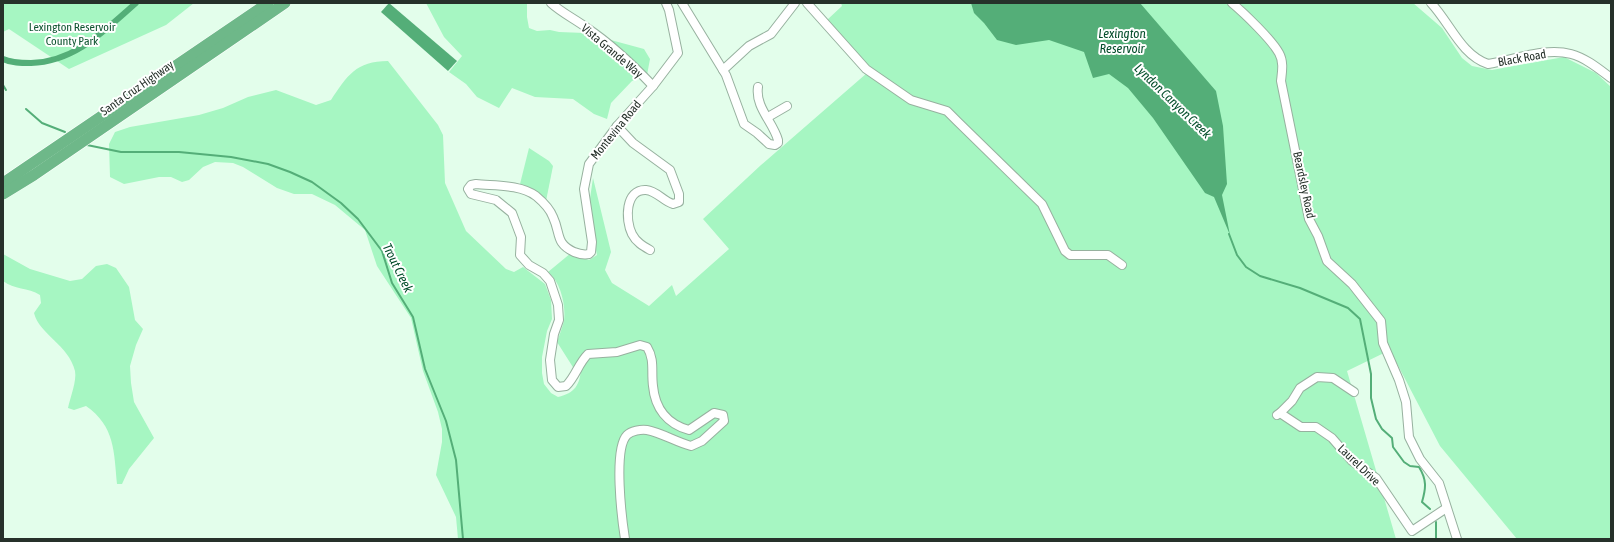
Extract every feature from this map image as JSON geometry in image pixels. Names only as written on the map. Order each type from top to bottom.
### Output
[{"type":"highway","name":"Santa Cruz Highway","points":[[3,184],[268,3]]},
{"type":"highway","name":"Santa Cruz Highway","points":[[3,194],[34,175],[285,3]]},
{"type":"street","name":"Vista Grande Way","points":[[551,3],[561,12],[588,28],[635,68],[653,86]]},
{"type":"street","name":"Montevina Road","points":[[625,539],[620,496],[620,468],[621,448],[626,435],[646,429],[691,446],[702,441],[724,421],[723,415],[714,413],[689,430],[680,428],[668,419],[661,413],[656,401],[653,386],[652,356],[647,347],[640,345],[617,352],[588,354],[580,363],[572,380],[566,386],[558,387],[552,380],[550,360],[554,334],[559,320],[558,305],[550,281],[520,255],[521,237],[518,225],[509,210],[496,200],[471,194],[468,189],[469,186],[476,184],[518,188],[531,193],[540,200],[552,215],[558,236],[564,247],[579,253],[589,254],[591,252],[592,242],[584,190],[587,170],[592,158],[617,126],[653,86],[678,53],[669,10],[666,3]]},
{"type":"street","points":[[682,3],[723,70],[744,124],[757,132],[769,144],[775,146],[778,143],[778,140],[768,117],[760,104],[757,93],[758,87]]},
{"type":"street","points":[[723,70],[749,46],[771,34],[795,3]]},
{"type":"street","points":[[807,3],[866,69],[911,100],[947,111],[1042,204],[1065,251],[1070,255],[1108,256],[1122,265]]},
{"type":"street","name":"Beardsley Road","points":[[1232,3],[1279,53],[1283,65],[1281,81],[1309,219],[1318,236],[1327,260],[1352,284],[1381,321],[1383,343],[1400,380],[1406,402],[1409,437],[1420,459],[1438,483],[1445,509],[1457,539]]},
{"type":"street","name":"Black Road","points":[[1431,3],[1448,22],[1469,54],[1479,61],[1488,64],[1553,52],[1571,54],[1589,62],[1611,78]]},
{"type":"street","points":[[768,117],[787,106]]},
{"type":"street","points":[[617,126],[633,144],[670,170],[679,194],[679,202],[673,204],[665,202],[652,191],[641,190],[633,195],[628,205],[628,222],[632,234],[639,243],[650,250]]},
{"type":"street","name":"Laurel Drive","points":[[1354,392],[1333,378],[1317,377],[1300,388],[1292,400],[1278,414],[1301,426],[1316,427],[1332,438],[1352,461],[1376,478],[1412,531],[1445,509]]},
{"type":"green space","name":"Lexington Reservoir County Park","points":[[3,3],[194,3],[166,25],[69,69],[9,29],[3,32]]},
{"type":"green space","points":[[426,3],[527,3],[529,28],[537,31],[550,30],[559,32],[585,33],[644,49],[650,59],[647,75],[632,81],[611,103],[607,119],[594,114],[573,99],[535,97],[512,88],[499,108],[477,97],[466,84],[449,72],[462,56],[444,37]]},
{"type":"green space","points":[[841,3],[1413,3],[1442,28],[1462,58],[1472,66],[1492,70],[1564,57],[1596,73],[1611,87],[1611,539],[1517,539],[1440,446],[1391,352],[1386,352],[1347,371],[1396,539],[458,539],[456,517],[436,475],[442,442],[442,429],[438,412],[423,371],[411,318],[377,266],[365,230],[335,205],[312,194],[294,194],[277,188],[243,167],[233,163],[215,162],[203,167],[189,180],[182,182],[171,177],[159,177],[124,184],[110,177],[109,144],[115,132],[130,127],[199,115],[223,108],[248,97],[276,90],[316,105],[331,100],[348,77],[360,67],[377,62],[388,61],[438,125],[443,135],[445,183],[466,231],[506,269],[514,272],[523,267],[545,284],[551,300],[552,319],[547,331],[542,357],[542,373],[544,384],[551,393],[558,397],[569,393],[576,387],[581,368],[576,372],[557,342],[564,321],[564,308],[562,295],[559,288],[553,276],[548,272],[571,253],[589,260],[597,255],[588,212],[593,178],[611,252],[605,270],[612,283],[649,306],[672,285],[676,296],[729,249],[703,219],[761,165],[867,73],[827,20],[842,6]]},
{"type":"green space","points":[[529,148],[549,161],[553,166],[545,206],[519,188]]},
{"type":"green space","points":[[3,254],[30,269],[70,281],[82,279],[96,266],[107,264],[116,268],[129,287],[135,320],[143,329],[136,345],[130,366],[134,402],[154,438],[129,469],[122,484],[117,484],[114,451],[108,431],[103,422],[86,406],[74,410],[68,408],[74,384],[75,371],[67,354],[37,320],[34,313],[41,303],[40,295],[35,292],[12,286],[3,281]]},
{"type":"water","points":[[389,3],[457,61],[448,71],[381,12]]},
{"type":"water","name":"Lexington Reservoir","points":[[971,3],[1140,3],[1216,91],[1223,126],[1227,184],[1222,195],[1230,235],[1214,197],[1205,193],[1153,118],[1128,88],[1109,74],[1093,78],[1084,52],[1049,40],[1016,45],[997,40],[974,13]]},
{"type":"waterway","points":[[3,59],[13,62],[31,63],[62,57],[75,51],[101,34],[136,3]]},
{"type":"waterway","name":"Trout Creek","points":[[3,85],[6,90]]},
{"type":"waterway","name":"Trout Creek","points":[[26,109],[42,123],[65,132]]},
{"type":"waterway","name":"Trout Creek","points":[[87,145],[121,152],[179,152],[231,157],[268,164],[312,182],[341,203],[358,219],[382,251],[392,283],[413,317],[425,369],[446,421],[456,460],[463,539]]},
{"type":"waterway","name":"Lyndon Canyon Creek","points":[[1229,234],[1237,255],[1246,267],[1260,276],[1300,288],[1348,308],[1360,319],[1371,374],[1371,398],[1376,419],[1382,429],[1392,438],[1393,447],[1404,462],[1410,466],[1419,467],[1425,480],[1422,502],[1430,509]]},
{"type":"waterway","name":"Lyndon Canyon Creek","points":[[1436,522],[1436,539]]}]
